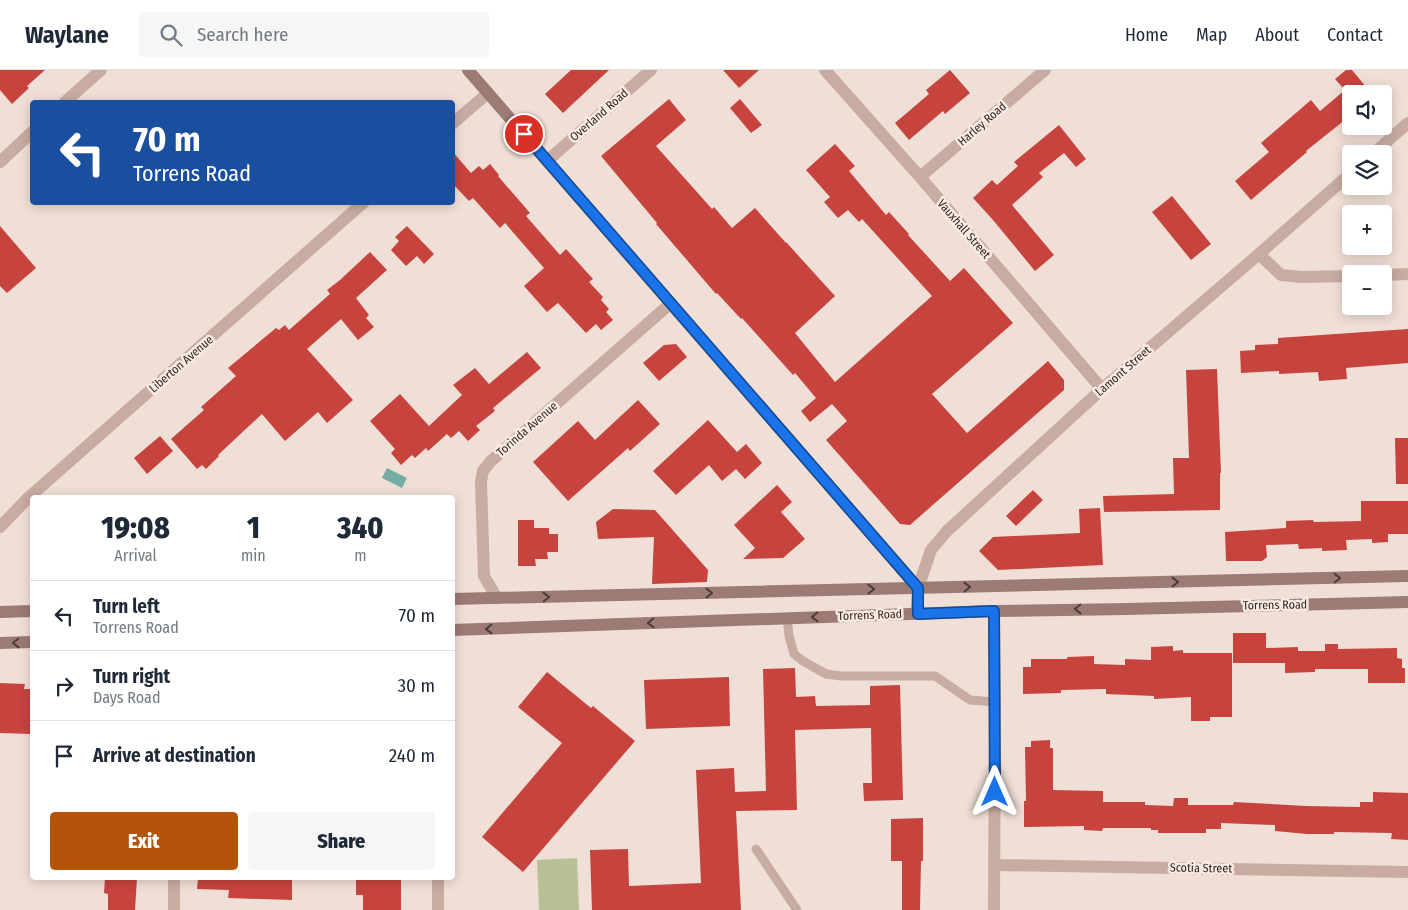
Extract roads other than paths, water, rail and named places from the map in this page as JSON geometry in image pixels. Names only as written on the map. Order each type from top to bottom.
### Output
[{"type":"main road","points":[[468,70],[918,588],[918,614]]},
{"type":"main road","name":"Torrens Road","points":[[455,599],[1408,576]]},
{"type":"main road","name":"Torrens Road","points":[[455,630],[994,611],[1408,602]]},
{"type":"main road","points":[[2,610],[30,611]]},
{"type":"main road","points":[[0,643],[30,642]]},
{"type":"street","points":[[67,100],[101,70]]},
{"type":"street","name":"Overland Road","points":[[547,161],[651,70]]},
{"type":"street","name":"Vauxhall Street","points":[[825,70],[920,177],[1102,389]]},
{"type":"street","name":"Harley Road","points":[[920,177],[1045,70]]},
{"type":"street","points":[[455,121],[488,93]]},
{"type":"street","points":[[1383,145],[1408,123]]},
{"type":"street","points":[[0,162],[30,134]]},
{"type":"street","name":"Lamont Street","points":[[918,588],[931,550],[947,531],[1102,389],[1342,181]]},
{"type":"street","name":"Liberton Avenue","points":[[31,495],[361,205]]},
{"type":"street","points":[[1259,254],[1282,275],[1300,277],[1342,276]]},
{"type":"street","points":[[1392,275],[1408,274]]},
{"type":"street","name":"Torinda Avenue","points":[[497,598],[484,576],[481,482],[483,471],[491,461],[670,303]]},
{"type":"street","name":"Liberton Avenue","points":[[0,526],[30,496]]},
{"type":"street","points":[[994,611],[994,910]]},
{"type":"street","name":"Scotia Street","points":[[995,865],[1408,872]]},
{"type":"street","points":[[174,880],[174,910]]},
{"type":"street","points":[[438,880],[438,910]]},
{"type":"lane","points":[[787,618],[794,654],[826,674],[841,676],[935,676],[970,700],[995,702]]},
{"type":"lane","points":[[756,849],[797,910]]},
{"type":"water","points":[[387,468],[407,478],[402,488],[382,478]]}]
